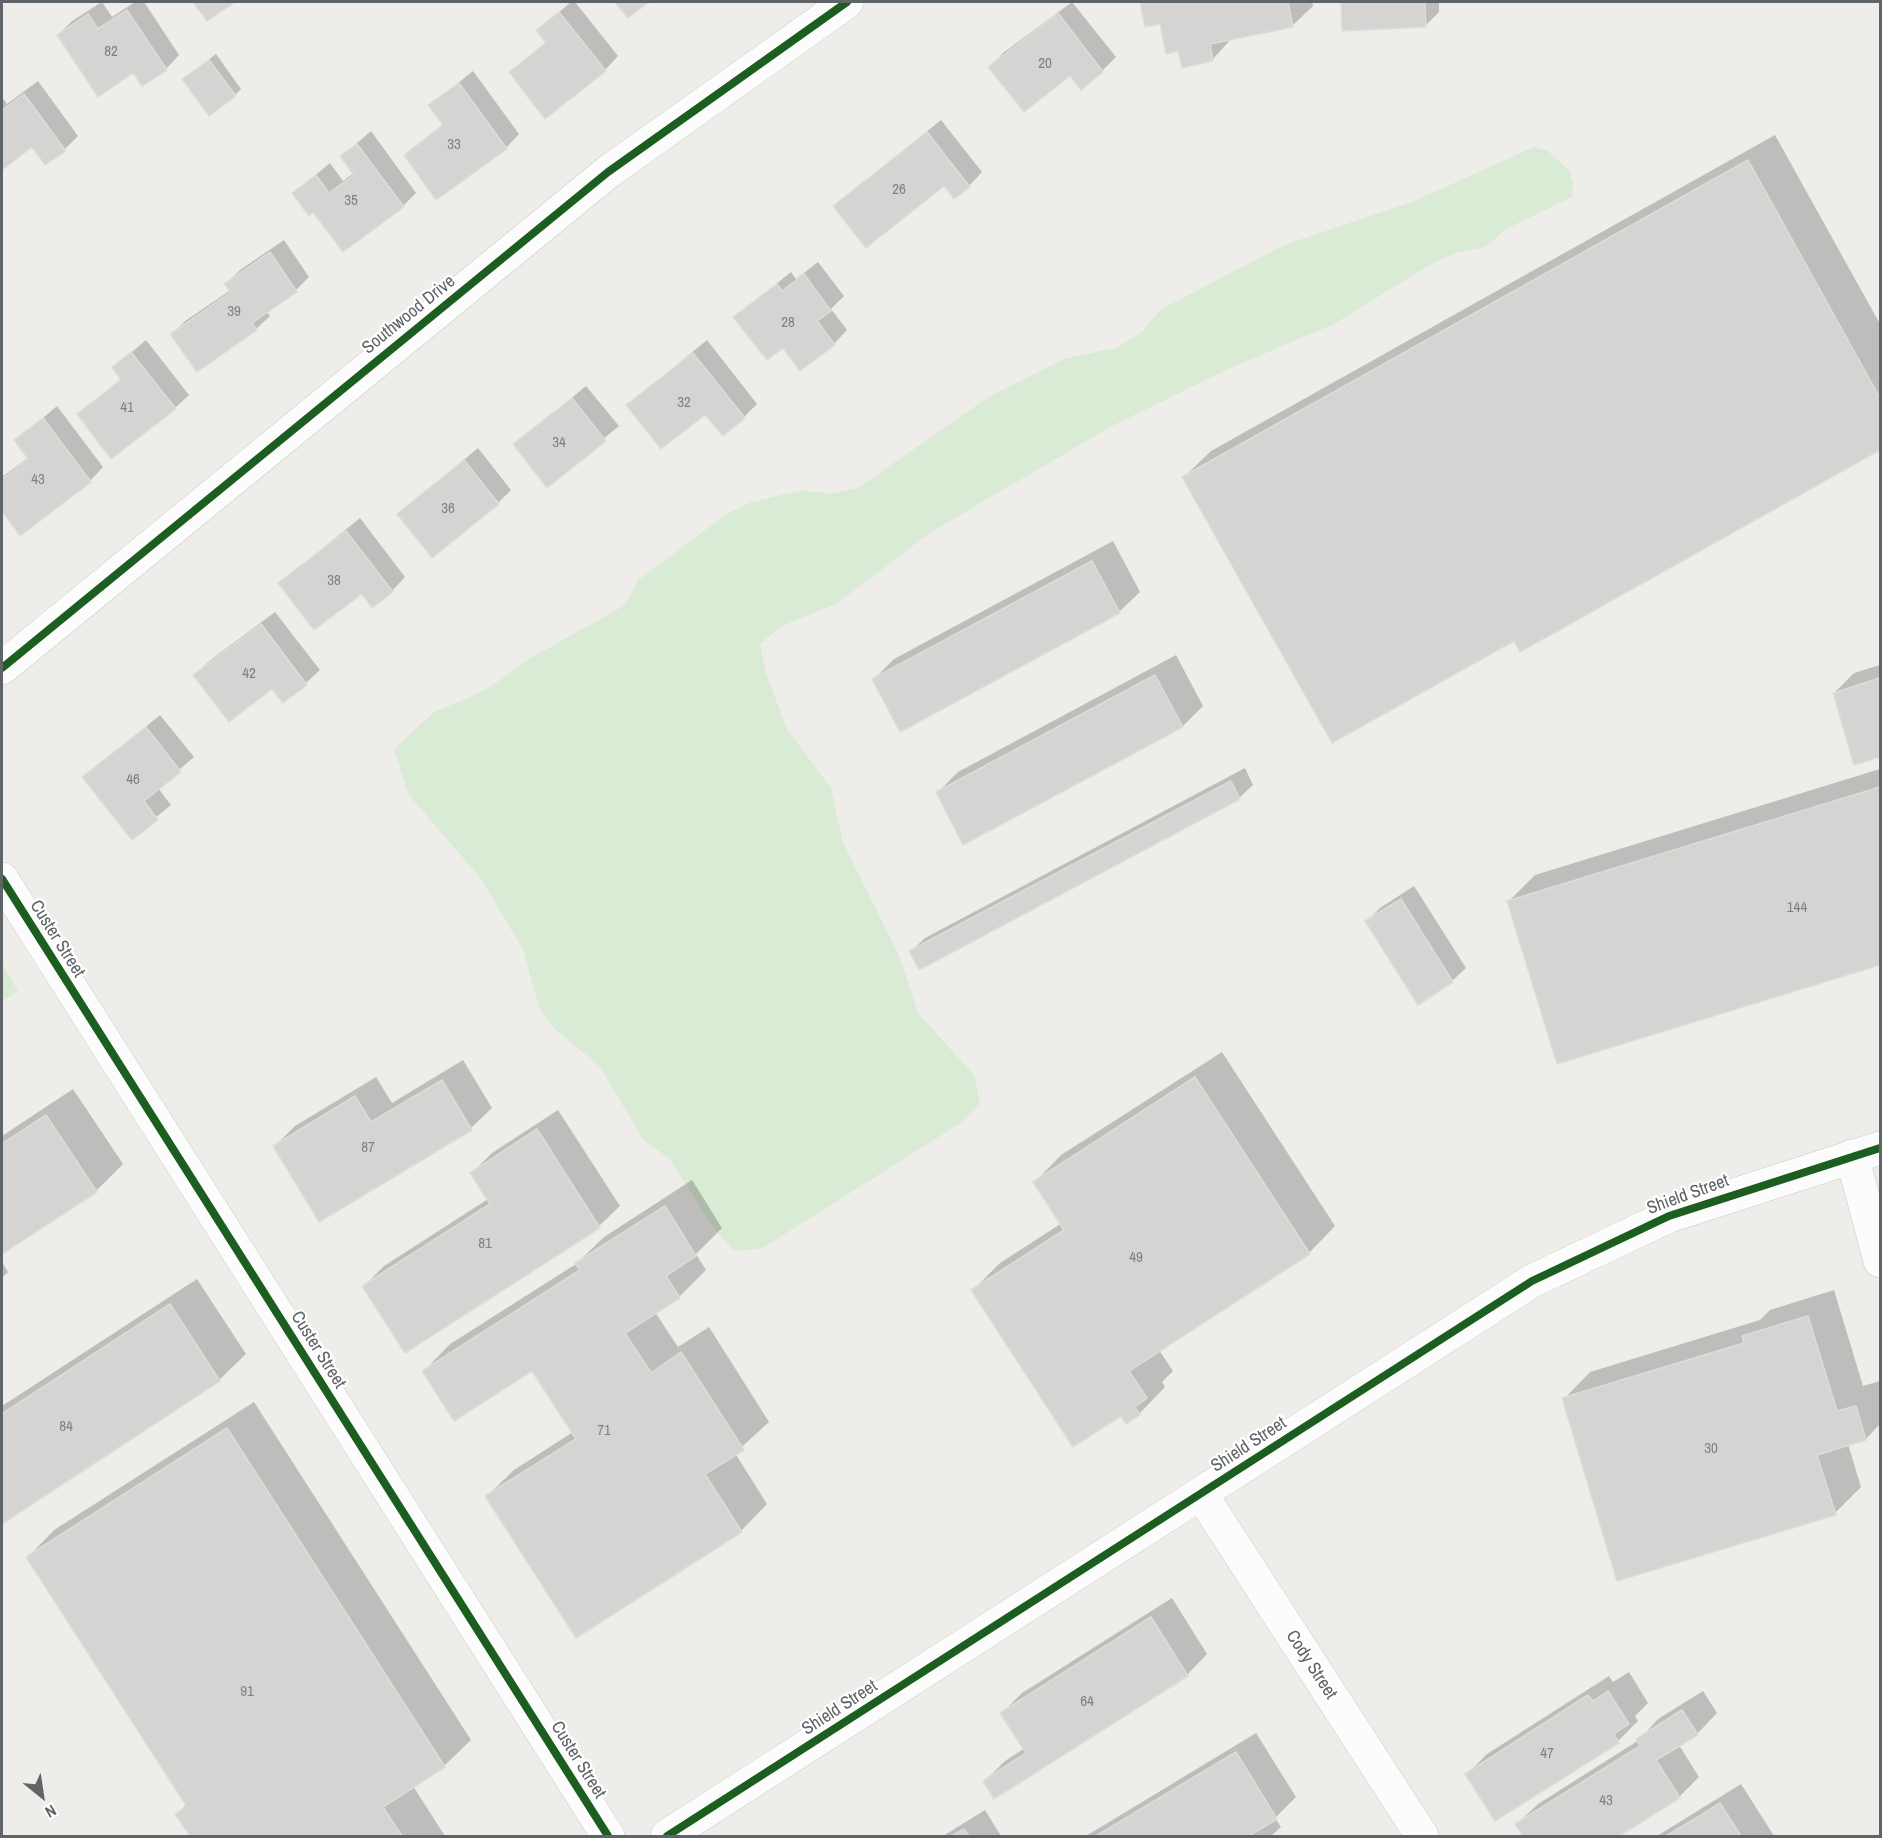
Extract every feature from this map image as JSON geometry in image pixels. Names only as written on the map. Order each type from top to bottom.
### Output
[{"type":"street","name":"Southwood Drive","points":[[2,668],[608,172],[847,2]]},
{"type":"street","name":"Custer Street","points":[[2,879],[608,1836]]},
{"type":"street","points":[[1866,1152],[1881,1261]]},
{"type":"street","name":"Shield Street","points":[[667,1836],[1532,1281],[1669,1216],[1866,1152]]},
{"type":"street","name":"Cody Street","points":[[1201,1494],[1422,1836]]},
{"type":"green space","points":[[1534,147],[1548,151],[1569,170],[1573,184],[1572,197],[1508,228],[1485,247],[1456,253],[1428,266],[1334,324],[1226,370],[1112,426],[931,532],[836,604],[782,626],[760,644],[766,673],[787,729],[831,788],[843,842],[901,960],[918,1013],[974,1075],[980,1104],[959,1124],[761,1249],[734,1251],[715,1230],[669,1158],[644,1141],[599,1066],[556,1030],[539,1008],[524,952],[482,880],[408,794],[394,749],[434,712],[484,691],[529,659],[625,605],[638,580],[725,515],[749,503],[802,490],[831,494],[858,488],[990,396],[1064,359],[1118,347],[1142,332],[1160,310],[1284,245],[1412,202]]},
{"type":"green space","points":[[2,963],[18,991],[2,1001]]},
{"type":"building","points":[[193,2],[235,2],[207,21]]},
{"type":"building","points":[[615,2],[649,2],[628,18]]},
{"type":"building","points":[[1140,2],[1288,2],[1293,27],[1210,44],[1213,61],[1182,68],[1178,51],[1166,54],[1160,24],[1145,27]]},
{"type":"building","points":[[1341,2],[1425,2],[1426,27],[1342,31]]},
{"type":"building","points":[[127,10],[167,70],[142,86],[133,73],[98,97],[57,35],[88,14],[98,29]]},
{"type":"building","points":[[559,12],[606,71],[545,119],[509,72],[546,43],[536,30]]},
{"type":"building","points":[[1058,13],[1103,72],[1081,90],[1070,76],[1024,112],[988,67]]},
{"type":"building","points":[[209,60],[236,96],[209,116],[182,79]]},
{"type":"building","points":[[459,83],[507,149],[436,200],[404,155],[443,125],[428,105]]},
{"type":"building","points":[[24,94],[66,151],[45,165],[32,147],[2,170],[2,110]]},
{"type":"building","points":[[927,132],[970,187],[954,199],[944,186],[866,248],[833,206]]},
{"type":"building","points":[[357,144],[404,207],[343,252],[313,212],[309,216],[292,193],[316,175],[329,193],[354,175],[340,156]]},
{"type":"building","points":[[1748,160],[1880,398],[1880,450],[1520,652],[1514,641],[1332,743],[1182,477]]},
{"type":"building","points":[[270,252],[297,292],[252,323],[257,330],[197,372],[170,334],[231,292],[224,284]]},
{"type":"building","points":[[804,274],[831,311],[817,321],[835,345],[800,371],[783,348],[767,360],[733,317],[777,284],[782,291]]},
{"type":"building","points":[[131,352],[176,409],[111,459],[77,414],[121,380],[112,367]]},
{"type":"building","points":[[693,353],[745,418],[723,436],[705,415],[661,449],[626,405]]},
{"type":"building","points":[[572,398],[606,441],[547,488],[513,444]]},
{"type":"building","points":[[43,418],[91,482],[20,536],[2,511],[2,479],[28,459],[14,440]]},
{"type":"building","points":[[464,460],[499,504],[432,558],[397,514]]},
{"type":"building","points":[[346,531],[393,592],[372,608],[362,594],[314,630],[278,583]]},
{"type":"building","points":[[1092,561],[1120,613],[900,732],[872,679]]},
{"type":"building","points":[[261,624],[307,685],[283,703],[272,689],[229,722],[193,675]]},
{"type":"building","points":[[1155,675],[1183,727],[963,845],[936,792]]},
{"type":"building","points":[[1880,678],[1880,757],[1854,765],[1833,693]]},
{"type":"building","points":[[146,727],[181,772],[144,801],[158,820],[132,840],[82,777]]},
{"type":"building","points":[[1231,781],[1240,799],[919,970],[909,951]]},
{"type":"building","points":[[1880,787],[1880,965],[1557,1064],[1507,901]]},
{"type":"building","points":[[1401,899],[1453,982],[1418,1005],[1365,921]]},
{"type":"building","points":[[1195,1077],[1310,1254],[1129,1371],[1147,1398],[1135,1407],[1140,1415],[1126,1424],[1121,1416],[1073,1447],[971,1290],[1064,1230],[1033,1182]]},
{"type":"building","points":[[442,1080],[472,1130],[319,1222],[273,1146],[355,1096],[371,1122]]},
{"type":"building","points":[[46,1115],[97,1192],[2,1254],[2,1144]]},
{"type":"building","points":[[537,1129],[600,1228],[405,1353],[362,1286],[490,1204],[470,1173]]},
{"type":"building","points":[[665,1206],[696,1256],[666,1276],[680,1298],[625,1333],[651,1373],[681,1352],[744,1450],[705,1474],[742,1532],[576,1638],[485,1496],[576,1439],[532,1371],[454,1421],[422,1371],[580,1270],[575,1263]]},
{"type":"building","points":[[170,1304],[220,1381],[2,1524],[2,1414]]},
{"type":"building","points":[[1808,1316],[1837,1411],[1856,1406],[1866,1440],[1817,1455],[1836,1515],[1617,1581],[1562,1398],[1744,1343],[1742,1336]]},
{"type":"building","points":[[227,1428],[445,1767],[383,1807],[402,1836],[190,1836],[175,1814],[187,1807],[26,1557]]},
{"type":"building","points":[[1151,1617],[1188,1676],[994,1799],[983,1781],[1026,1753],[1000,1713]]},
{"type":"building","points":[[1608,1691],[1629,1724],[1614,1734],[1619,1743],[1495,1821],[1465,1774],[1588,1695],[1593,1701]]},
{"type":"building","points":[[1682,1710],[1698,1735],[1656,1760],[1680,1798],[1619,1836],[1523,1836],[1515,1824],[1640,1746],[1636,1739]]},
{"type":"building","points":[[1236,1752],[1277,1819],[1252,1834],[1254,1836],[1096,1836]]},
{"type":"building","points":[[1720,1803],[1741,1836],[1666,1836],[1698,1817]]},
{"type":"building","points":[[964,1829],[969,1836],[952,1836]]},
{"type":"cycle path","points":[[2,668],[608,172],[847,2]]},
{"type":"cycle path","points":[[2,879],[608,1836]]},
{"type":"cycle path","points":[[667,1836],[1532,1281],[1669,1216],[1880,1148]]}]
